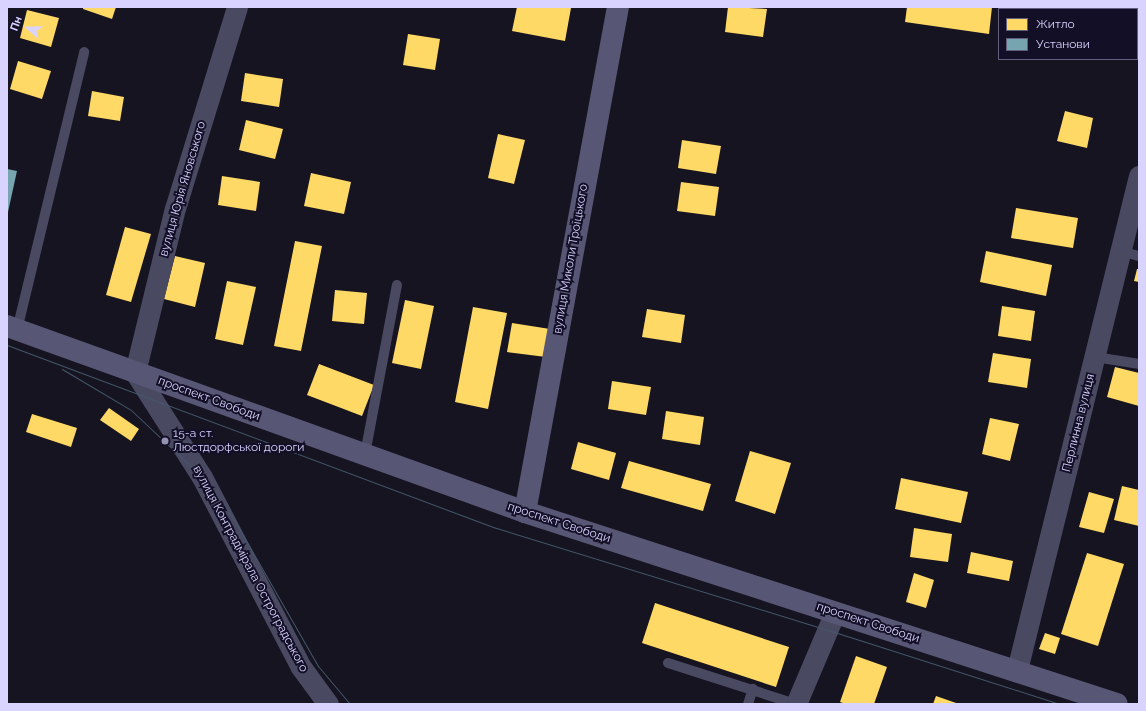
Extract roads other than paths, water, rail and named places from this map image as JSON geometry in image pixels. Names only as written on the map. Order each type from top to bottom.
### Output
[{"type":"street","name":"вулиця Юрія Яновського","points":[[135,372],[175,208],[237,7]]},
{"type":"street","name":"вулиця Миколи Троїцького","points":[[525,512],[618,7]]},
{"type":"street","name":"Перлинна вулиця","points":[[1017,670],[1095,357],[1130,254],[1138,189]]},
{"type":"street","name":"проспект Свободи","points":[[12,328],[525,512],[1017,670],[1117,704]]},
{"type":"street","name":"вулиця Контрадмірала Остроградського","points":[[135,372],[202,477],[301,667],[328,704]]},
{"type":"street","points":[[796,704],[835,612]]},
{"type":"lane","points":[[12,328],[84,52]]},
{"type":"lane","points":[[365,454],[397,285]]},
{"type":"lane","points":[[1095,357],[1139,364]]},
{"type":"lane","points":[[668,662],[796,704]]},
{"type":"lane","points":[[748,704],[753,689]]},
{"type":"tram line","points":[[7,345],[493,527],[828,630],[1060,704]]},
{"type":"tram line","points":[[62,369],[131,410],[202,477],[232,516],[318,666],[350,704]]},
{"type":"place","name":"15-а ст. Люстдорфської дороги","points":[[165,441]]}]
